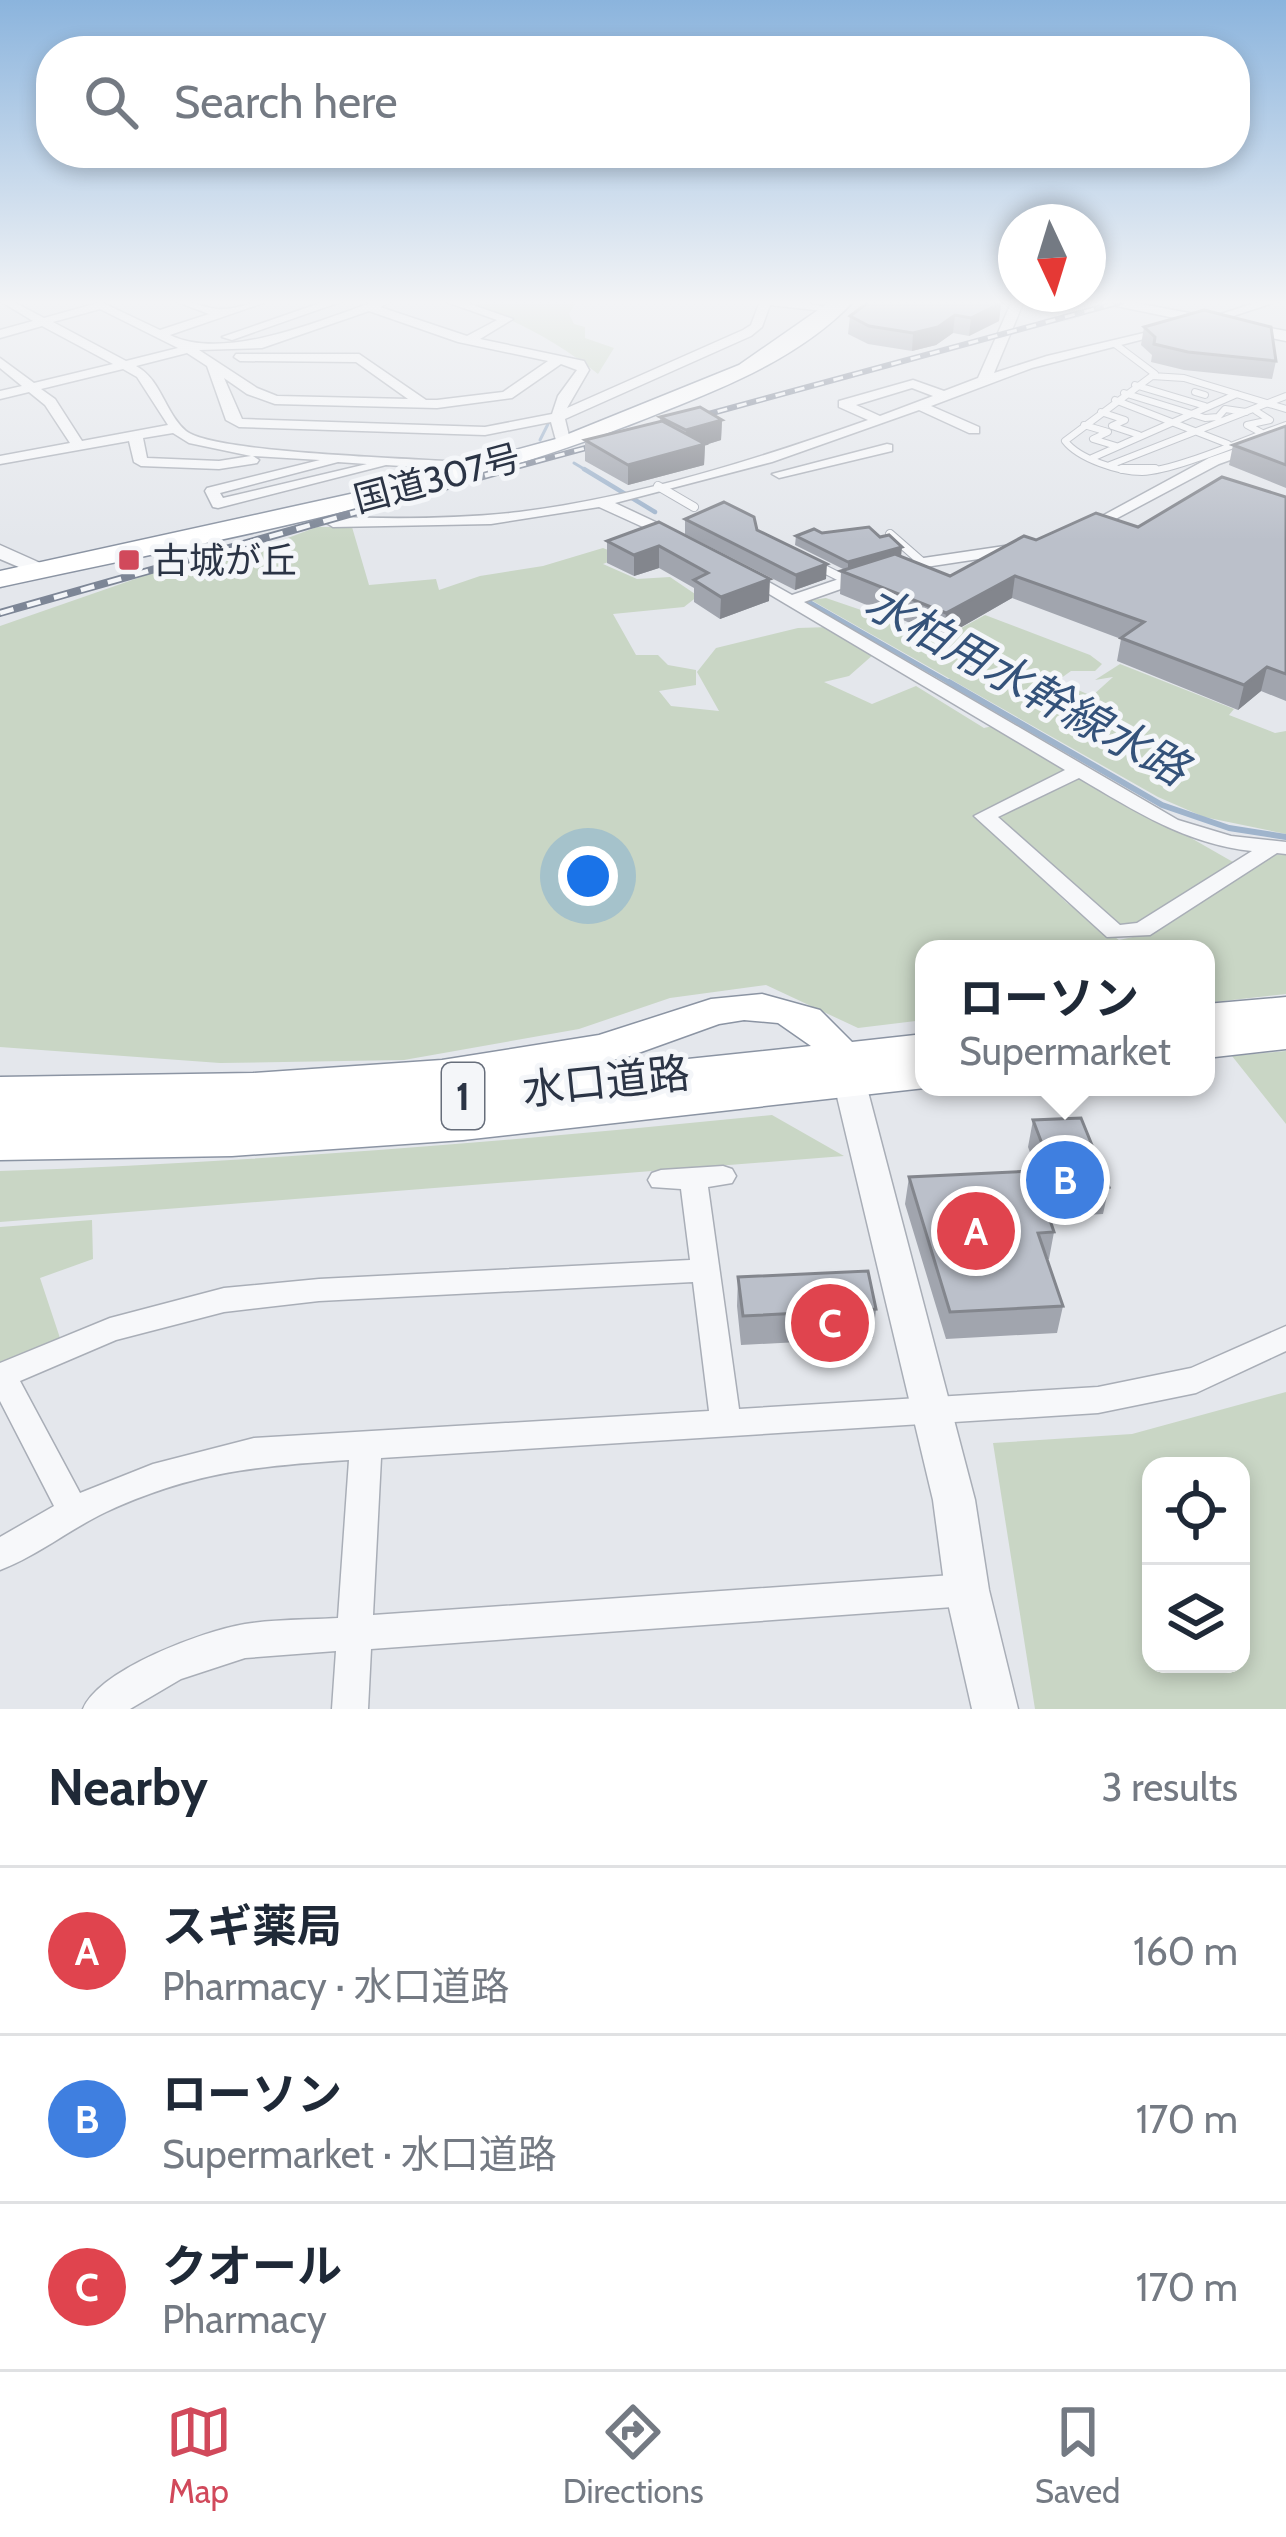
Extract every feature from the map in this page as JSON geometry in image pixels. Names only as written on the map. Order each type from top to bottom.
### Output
[{"type":"highway","name":"国道307号","points":[[0,579],[270,521],[481,467],[564,444],[720,381]]},
{"type":"highway","points":[[0,1092],[303,1084],[483,1069],[632,1041],[708,1011],[734,1007],[762,1007],[806,1020],[835,1043],[846,1070]]},
{"type":"highway","points":[[1215,1017],[1286,1010]]},
{"type":"highway","points":[[1215,1043],[1286,1035]]},
{"type":"highway","name":"水口道路","points":[[0,1144],[193,1142],[426,1127],[846,1070],[915,1051]]},
{"type":"highway","name":"水口道路","points":[[0,1117],[213,1116],[846,1070],[915,1075]]},
{"type":"highway","points":[[0,1154],[48,1144]]},
{"type":"street","points":[[26,381],[78,445]]},
{"type":"street","points":[[0,395],[58,381]]},
{"type":"street","points":[[146,381],[176,428],[194,440],[242,451],[481,467]]},
{"type":"street","points":[[215,381],[233,420],[250,425],[465,433],[560,416],[639,381]]},
{"type":"street","points":[[237,381],[274,400],[422,403],[517,393],[532,381]]},
{"type":"street","points":[[391,381],[422,403]]},
{"type":"street","points":[[564,444],[557,428],[558,406],[576,381]]},
{"type":"street","points":[[333,522],[438,525],[600,502],[922,407],[982,381]]},
{"type":"street","points":[[880,420],[844,404],[913,384],[947,397]]},
{"type":"street","points":[[922,407],[974,430]]},
{"type":"street","points":[[0,460],[176,428]]},
{"type":"street","points":[[135,435],[141,462],[219,464],[264,458],[481,467]]},
{"type":"street","points":[[1075,535],[1214,461],[1286,435]]},
{"type":"street","points":[[758,459],[786,479],[887,448]]},
{"type":"street","points":[[331,462],[212,491],[218,504],[379,465]]},
{"type":"street","points":[[600,502],[701,550]]},
{"type":"street","points":[[792,601],[922,562],[1035,546]]},
{"type":"street","points":[[0,551],[40,570]]},
{"type":"street","points":[[719,560],[1183,829],[1277,848]]},
{"type":"street","points":[[1081,770],[984,817],[1115,932],[1142,930],[1277,848]]},
{"type":"street","points":[[846,1070],[955,1500],[967,1590],[995,1709]]},
{"type":"street","points":[[661,1180],[708,1177],[704,1270],[727,1423]]},
{"type":"street","points":[[72,1510],[1,1376],[110,1330],[224,1300],[319,1290],[704,1270]]},
{"type":"street","points":[[0,1556],[72,1510],[133,1484],[220,1458],[366,1444],[1098,1400],[1196,1379],[1286,1338]]},
{"type":"street","points":[[350,1709],[366,1444]]},
{"type":"street","points":[[101,1709],[137,1695],[197,1652],[245,1641],[967,1590]]},
{"type":"lane","points":[[1146,381],[1115,400],[1066,444],[1111,465],[1154,470],[1286,424]]},
{"type":"lane","points":[[1175,381],[1271,404]]},
{"type":"lane","points":[[1135,385],[1205,406]]},
{"type":"lane","points":[[1168,395],[1196,387]]},
{"type":"lane","points":[[1180,398],[1196,387]]},
{"type":"lane","points":[[1124,393],[1210,418],[1220,416],[1222,410],[1253,412],[1270,420],[1248,427],[1262,433]]},
{"type":"lane","points":[[1092,458],[1237,394]]},
{"type":"lane","points":[[1115,400],[1228,444]]},
{"type":"lane","points":[[1111,465],[1271,404],[1286,403]]},
{"type":"lane","points":[[1101,412],[1126,420],[1112,426],[1138,435]]},
{"type":"lane","points":[[1084,425],[1108,432],[1093,439],[1116,446]]},
{"type":"lane","points":[[658,486],[694,507]]},
{"type":"lane","points":[[890,534],[922,562]]},
{"type":"lane","points":[[795,555],[848,581]]},
{"type":"green space","points":[[317,527],[352,527],[369,585],[436,579],[439,590],[603,548],[623,556],[603,564],[637,579],[670,577],[698,596],[684,607],[613,614],[636,655],[658,655],[668,665],[696,670],[696,685],[659,691],[671,706],[719,711],[697,672],[716,648],[798,628],[830,627],[874,654],[849,676],[824,682],[872,704],[916,686],[984,728],[997,725],[1073,771],[983,811],[984,823],[1067,903],[1119,940],[915,940],[915,1021],[858,1028],[766,985],[670,998],[579,1029],[404,1060],[220,1063],[0,1047],[0,626],[204,555],[258,549]]},
{"type":"green space","points":[[826,598],[943,638],[985,615],[1090,655],[1102,664],[1095,671],[1071,671],[1057,681],[1092,696],[1113,677],[1095,680],[1120,664],[1234,709],[1229,715],[1275,733],[1286,731],[1286,834],[1204,817],[1158,797],[811,600]]},
{"type":"green space","points":[[1079,774],[1233,862],[1231,868],[1140,928],[1115,930],[989,813]]},
{"type":"green space","points":[[1286,853],[1286,994],[1215,1002],[1215,940],[1119,940],[1156,932],[1262,858]]},
{"type":"green space","points":[[1286,1051],[1286,1124],[1232,1056]]},
{"type":"green space","points":[[772,1115],[844,1156],[0,1222],[0,1171],[386,1149]]},
{"type":"green space","points":[[92,1220],[93,1259],[40,1278],[60,1338],[0,1363],[0,1227]]},
{"type":"green space","points":[[1286,1392],[1286,1709],[1035,1709],[993,1443],[1132,1434]]},
{"type":"building","points":[[700,407],[722,420],[686,430],[660,417]]},
{"type":"building","points":[[662,421],[705,444],[628,465],[585,440]]},
{"type":"building","points":[[1286,426],[1286,465],[1233,445]]},
{"type":"building","points":[[1222,477],[1286,497],[1286,674],[1267,667],[1244,685],[1121,638],[1144,622],[1015,576],[946,613],[841,571],[895,554],[950,576],[1024,536],[1036,540],[1096,513],[1138,527]]},
{"type":"building","points":[[724,502],[754,517],[757,530],[827,564],[796,575],[685,519]]},
{"type":"building","points":[[659,522],[770,579],[721,597],[694,580],[708,573],[659,546],[634,555],[607,541]]},
{"type":"building","points":[[869,527],[902,547],[848,562],[796,536],[814,529],[822,533]]},
{"type":"building","points":[[1081,1118],[1109,1187],[1040,1191],[1054,1232],[1038,1233],[1063,1306],[950,1312],[909,1177],[1052,1170],[1033,1120]]},
{"type":"building","points":[[868,1271],[876,1309],[743,1316],[738,1277]]},
{"type":"waterway","points":[[540,440],[548,424]]},
{"type":"waterway","name":"水柏用水幹線水路","points":[[574,463],[584,469]]},
{"type":"waterway","name":"水柏用水幹線水路","points":[[584,469],[589,472]]},
{"type":"waterway","name":"水柏用水幹線水路","points":[[584,469],[655,512]]},
{"type":"waterway","name":"水柏用水幹線水路","points":[[809,602],[954,685]]},
{"type":"waterway","name":"水柏用水幹線水路","points":[[949,682],[1162,805],[1229,828],[1286,837]]},
{"type":"railway","points":[[679,422],[831,381]]},
{"type":"railway","points":[[507,469],[615,440]]},
{"type":"railway","points":[[0,613],[507,469]]},
{"type":"railway","points":[[497,472],[507,469]]},
{"type":"place","name":"古城が丘","points":[[129,560]]},
{"type":"place","name":"ローソン","points":[[1065,1180]]},
{"type":"place","name":"スギ薬局","points":[[976,1231]]},
{"type":"place","name":"クオール","points":[[830,1323]]}]
